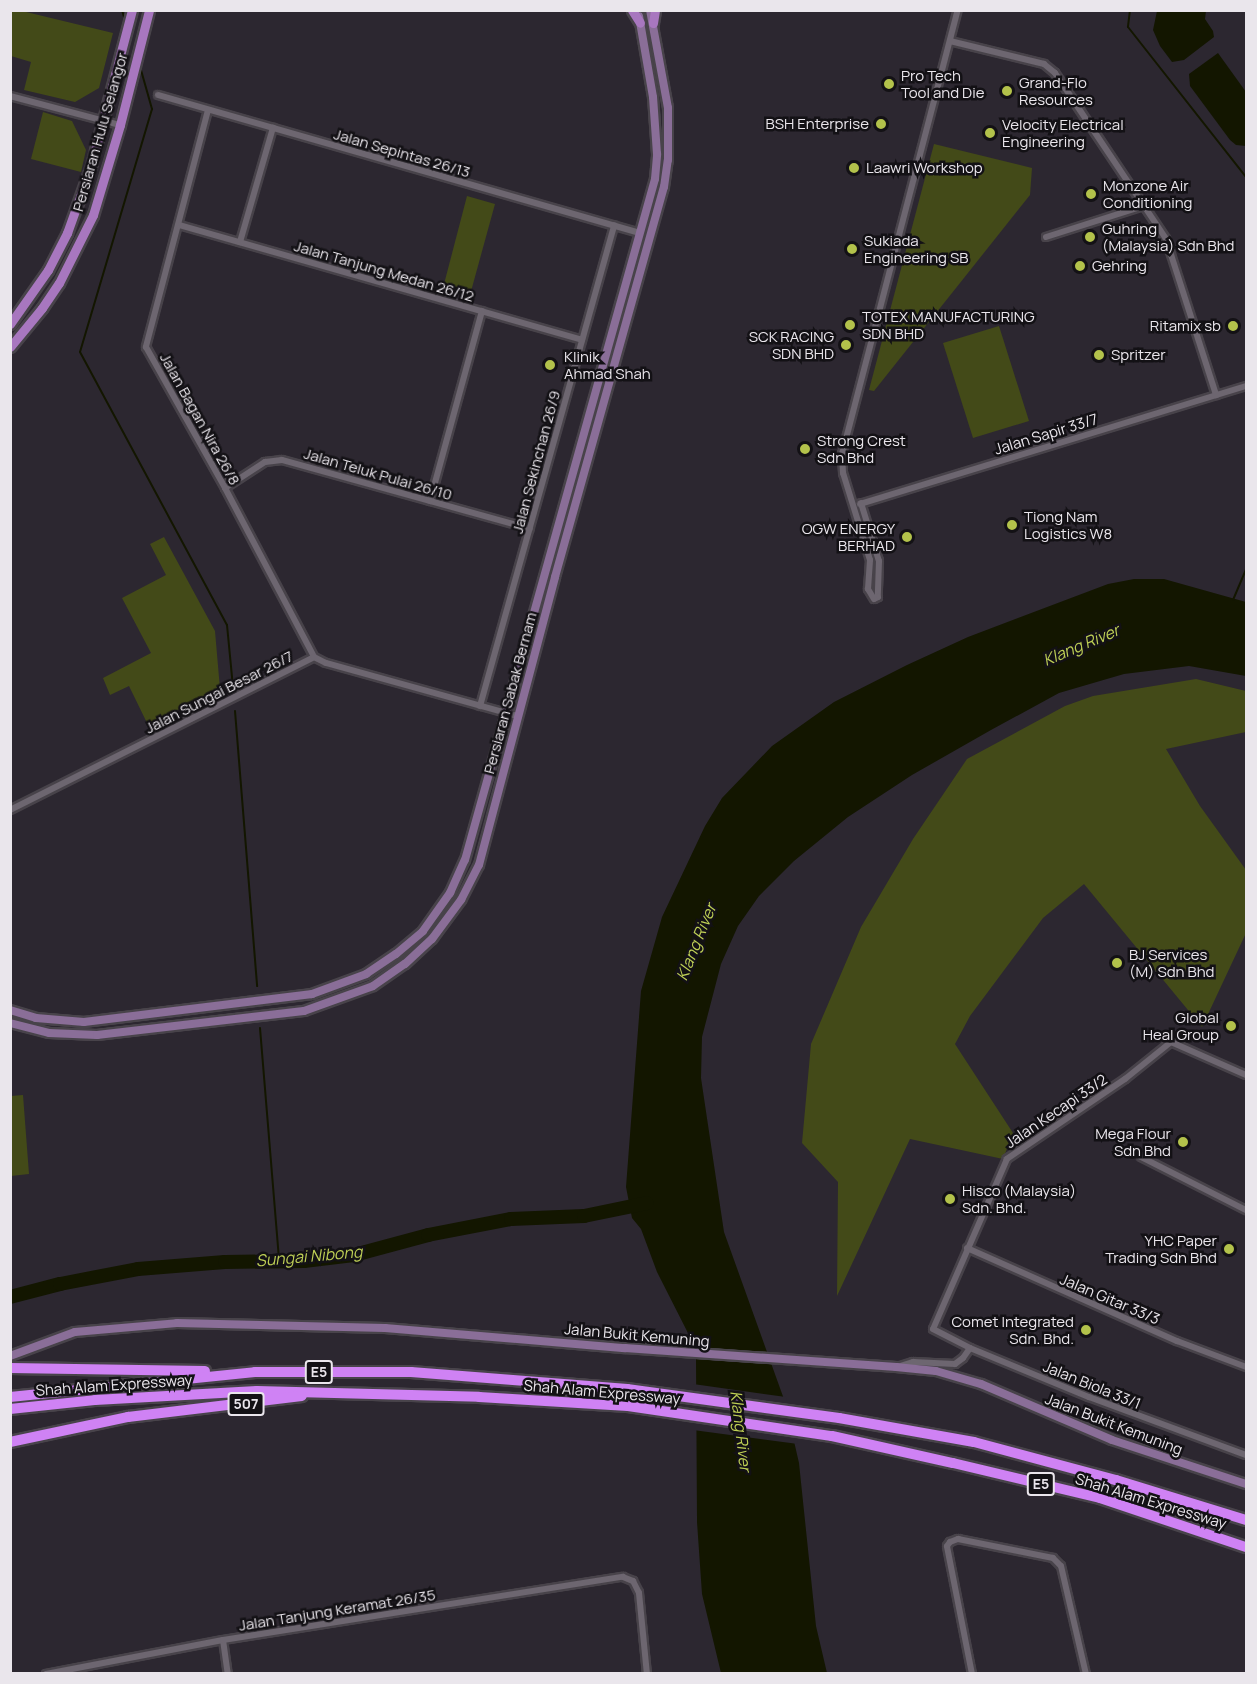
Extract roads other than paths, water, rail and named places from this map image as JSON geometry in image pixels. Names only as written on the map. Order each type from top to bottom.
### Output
[{"type":"highway","name":"507","points":[[10,1368],[255,1372]]},
{"type":"highway","name":"Shah Alam Expressway","points":[[10,1397],[255,1372],[411,1372],[627,1389],[839,1418],[974,1442],[1116,1480],[1246,1520]]},
{"type":"highway","name":"Shah Alam Expressway","points":[[10,1409],[95,1400],[257,1390],[628,1406],[832,1436],[1100,1498],[1246,1547]]},
{"type":"highway","name":"507","points":[[10,1442],[128,1417],[335,1392]]},
{"type":"main road","name":"Persiaran Hulu Selangor","points":[[10,324],[48,270],[67,233],[91,166],[132,10]]},
{"type":"main road","name":"Persiaran Hulu Selangor","points":[[10,347],[42,308],[80,243],[93,214],[120,125],[149,10]]},
{"type":"main road","points":[[632,10],[640,24]]},
{"type":"main road","points":[[653,23],[655,10]]},
{"type":"street","name":"Persiaran Sabak Bernam","points":[[10,1010],[36,1018],[84,1023],[302,996],[330,989],[366,974],[396,954],[423,931],[450,893],[465,860],[655,179],[657,154],[653,97],[638,10]]},
{"type":"street","name":"Persiaran Sabak Bernam","points":[[10,1023],[49,1034],[97,1035],[304,1011],[373,986],[405,964],[432,939],[461,900],[479,865],[517,716],[664,187],[668,160],[668,108],[650,10]]},
{"type":"street","points":[[861,503],[879,561],[878,597],[874,600],[868,589],[870,560],[843,473],[842,454],[958,10]]},
{"type":"street","points":[[951,41],[1044,64],[1055,73],[1146,205],[1166,239],[1216,395]]},
{"type":"street","name":"Jalan Sepintas 26/13","points":[[158,95],[640,233]]},
{"type":"street","points":[[10,96],[120,125]]},
{"type":"street","name":"Jalan Bagan Nira 26/8","points":[[208,110],[146,347],[225,488],[314,657]]},
{"type":"street","points":[[240,242],[273,128]]},
{"type":"street","points":[[1046,237],[1146,205]]},
{"type":"street","name":"Jalan Tanjung Medan 26/12","points":[[179,225],[582,340]]},
{"type":"street","name":"Jalan Sekinchan 26/9","points":[[480,706],[614,225]]},
{"type":"street","points":[[430,501],[482,311]]},
{"type":"street","name":"Jalan Sapir 33/7","points":[[854,506],[1246,386]]},
{"type":"street","name":"Jalan Teluk Pulai 26/10","points":[[225,488],[265,462],[282,460],[530,529]]},
{"type":"street","name":"Jalan Sungai Besar 26/7","points":[[10,810],[314,657],[326,663],[517,716]]},
{"type":"street","name":"Jalan Kecapi 33/2","points":[[933,1329],[1007,1159],[1125,1079],[1171,1042],[1246,1075]]},
{"type":"street","points":[[1141,1157],[1246,1210]]},
{"type":"street","name":"Jalan Gitar 33/3","points":[[967,1248],[1177,1341],[1246,1367]]},
{"type":"street","name":"Jalan Bukit Kemuning","points":[[10,1356],[75,1332],[177,1323],[385,1328],[863,1366],[896,1366],[936,1371],[981,1384],[1112,1440],[1246,1484]]},
{"type":"street","name":"Jalan Biola 33/1","points":[[933,1329],[969,1348],[1099,1401],[1246,1455]]},
{"type":"street","points":[[896,1366],[913,1362],[955,1364],[963,1358],[969,1348]]},
{"type":"street","points":[[972,1674],[947,1546],[954,1540],[1053,1558],[1061,1566],[1086,1674]]},
{"type":"street","name":"Jalan Tanjung Keramat 26/35","points":[[46,1674],[223,1640],[623,1577],[633,1581],[639,1593],[647,1674]]},
{"type":"street","points":[[223,1640],[228,1674]]},
{"type":"water","points":[[1157,11],[1206,11],[1205,19],[1214,37],[1184,60],[1172,62],[1160,46],[1153,30]]},
{"type":"water","points":[[1218,53],[1246,92],[1246,146],[1236,145],[1230,140],[1190,86],[1189,74]]},
{"type":"water","name":"Klang River","points":[[1134,579],[1164,579],[1246,602],[1246,676],[1189,666],[1124,674],[1059,693],[991,730],[912,775],[848,817],[794,861],[759,896],[738,926],[721,964],[702,1037],[701,1078],[724,1232],[785,1402],[799,1463],[816,1626],[827,1673],[721,1673],[702,1594],[697,1522],[696,1359],[690,1337],[657,1272],[641,1229],[632,1218],[626,1187],[641,991],[662,917],[705,826],[722,798],[772,746],[834,702],[907,665],[968,637],[1108,584]]},
{"type":"waterway","points":[[122,10],[124,17]]},
{"type":"waterway","points":[[1130,10],[1128,27],[1246,177]]},
{"type":"waterway","points":[[139,63],[152,109],[80,352],[227,625],[233,687]]},
{"type":"waterway","points":[[1233,600],[1246,570]]},
{"type":"waterway","points":[[235,711],[257,986]]},
{"type":"waterway","points":[[260,1028],[279,1261]]},
{"type":"waterway","name":"Sungai Nibong","points":[[10,1297],[60,1284],[138,1269],[225,1262],[304,1261],[354,1255],[428,1235],[511,1219],[584,1216],[647,1203]]},
{"type":"place","name":"Pro Tech Tool and Die","points":[[889,84]]},
{"type":"place","name":"Grand-Flo Resources","points":[[1007,91]]},
{"type":"place","name":"BSH Enterprise","points":[[881,124]]},
{"type":"place","name":"Velocity Electrical Engineering","points":[[990,133]]},
{"type":"place","name":"Laawri Workshop","points":[[854,168]]},
{"type":"place","name":"Monzone Air Conditioning","points":[[1091,194]]},
{"type":"place","name":"Guhring (Malaysia) Sdn Bhd","points":[[1090,237]]},
{"type":"place","name":"Sukiada Engineering SB","points":[[852,249]]},
{"type":"place","name":"Gehring","points":[[1080,266]]},
{"type":"place","name":"TOTEX MANUFACTURING SDN BHD","points":[[850,325]]},
{"type":"place","name":"Ritamix sb","points":[[1233,326]]},
{"type":"place","name":"SCK RACING SDN BHD","points":[[846,345]]},
{"type":"place","name":"Spritzer","points":[[1099,355]]},
{"type":"place","name":"Klinik Ahmad Shah","points":[[550,365]]},
{"type":"place","name":"Strong Crest Sdn Bhd","points":[[805,449]]},
{"type":"place","name":"Tiong Nam Logistics W8","points":[[1012,525]]},
{"type":"place","name":"OGW ENERGY BERHAD","points":[[907,537]]},
{"type":"place","name":"BJ Services (M) Sdn Bhd","points":[[1117,963]]},
{"type":"place","name":"Global Heal Group","points":[[1231,1026]]},
{"type":"place","name":"Mega Flour Sdn Bhd","points":[[1183,1142]]},
{"type":"place","name":"Hisco (Malaysia) Sdn. Bhd.","points":[[950,1199]]},
{"type":"place","name":"YHC Paper Trading Sdn Bhd","points":[[1229,1249]]},
{"type":"place","name":"Comet Integrated Sdn. Bhd.","points":[[1086,1330]]}]
